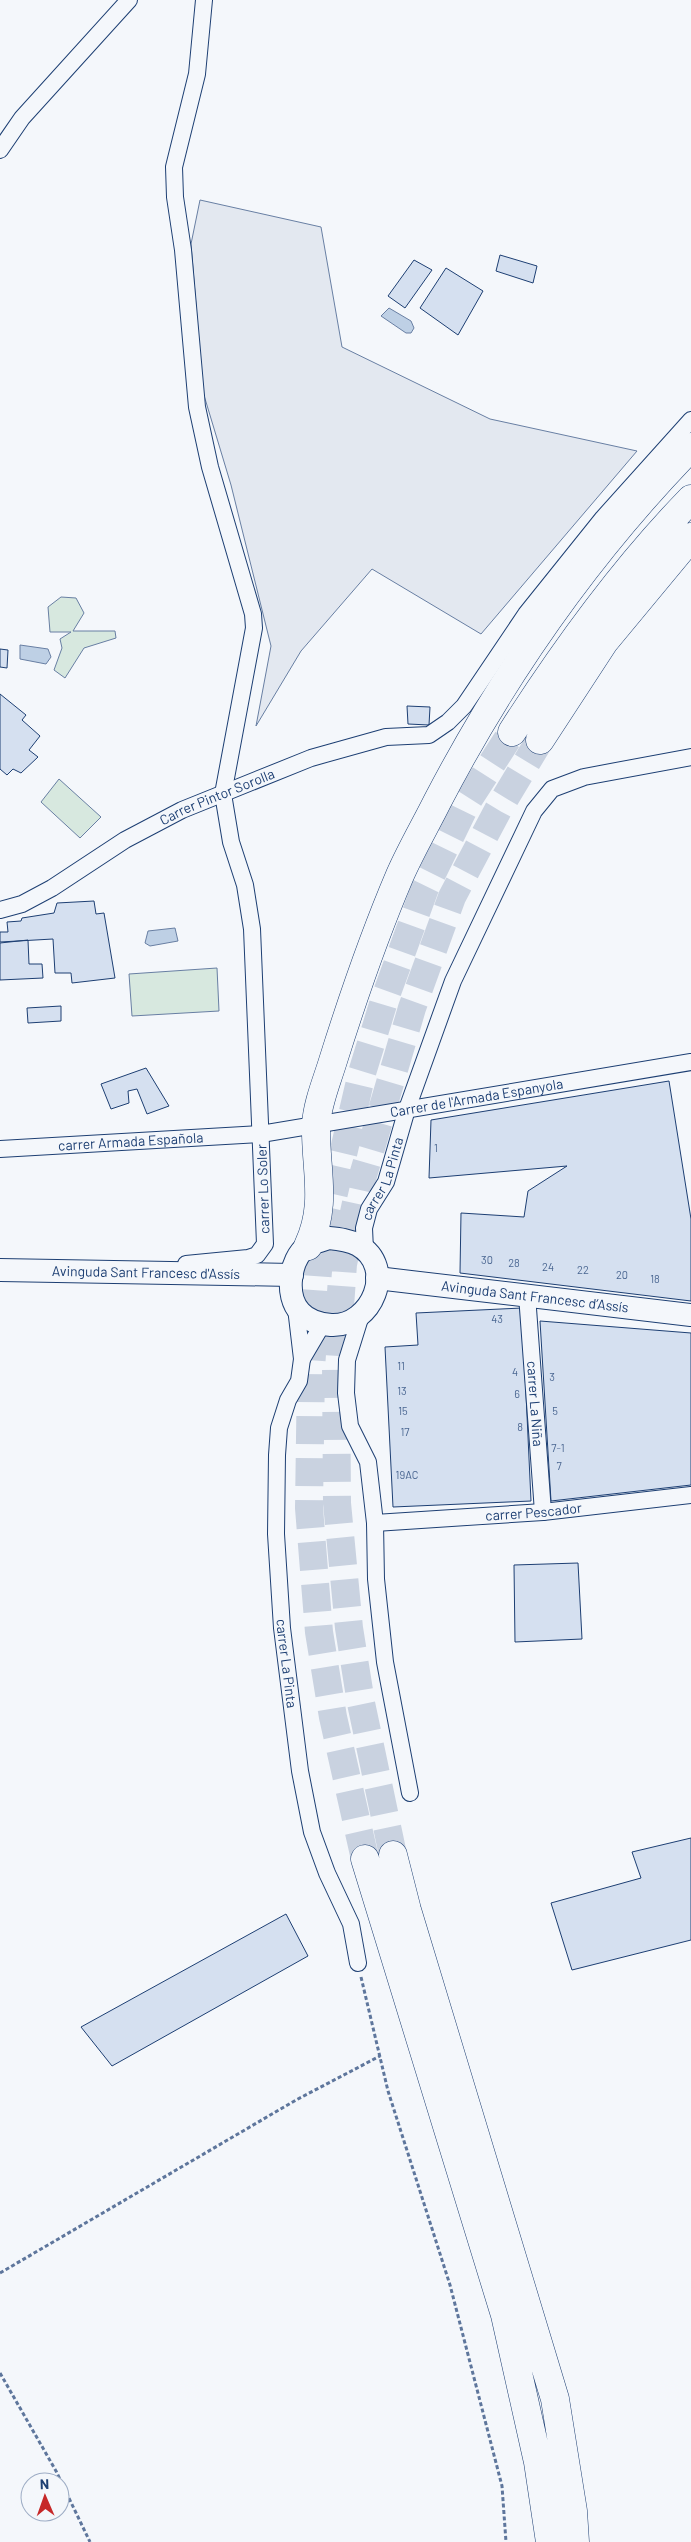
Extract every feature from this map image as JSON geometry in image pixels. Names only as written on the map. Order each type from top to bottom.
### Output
[{"type":"highway","points":[[308,1246],[317,1223],[321,1201],[316,1124],[326,1082],[344,1026],[400,874],[465,748],[493,701],[550,617],[609,541],[691,447]]},
{"type":"highway","points":[[512,732],[592,613],[660,530],[691,499]]},
{"type":"highway","points":[[540,740],[604,642],[691,537]]},
{"type":"highway","points":[[393,1855],[407,1910],[555,2399],[573,2511],[575,2542]]},
{"type":"highway","points":[[365,1859],[505,2315],[538,2462],[550,2542]]},
{"type":"main road","points":[[329,1238],[348,1241],[365,1250],[373,1262],[378,1278],[373,1301],[361,1315],[349,1323],[322,1324],[305,1317],[296,1308],[290,1290],[292,1275],[300,1254],[308,1246],[329,1238]]},
{"type":"main road","name":"Avinguda Sant Francesc d'Assís","points":[[0,1270],[292,1275]]},
{"type":"main road","name":"Avinguda Sant Francesc d’Assís","points":[[378,1278],[691,1315]]},
{"type":"street","points":[[0,150],[22,118],[129,0]]},
{"type":"street","points":[[204,0],[196,74],[174,166],[197,407],[210,467],[253,614],[254,628],[223,794],[231,842],[245,885],[252,929],[261,1134]]},
{"type":"street","name":"Carrer Pintor Sorolla","points":[[0,910],[22,904],[52,888],[125,840],[182,810],[311,758],[386,737],[429,735],[448,722],[464,706],[532,606],[603,518],[691,420]]},
{"type":"street","name":"carrer La Pinta","points":[[365,1250],[364,1228],[369,1210],[386,1182],[407,1109],[453,981],[534,811],[552,789],[584,777],[691,757]]},
{"type":"street","name":"Carrer de l'Armada Espanyola","points":[[261,1134],[691,1062]]},
{"type":"street","name":"carrer Armada Española","points":[[0,1149],[261,1134]]},
{"type":"street","name":"carrer Lo Soler","points":[[121,1271],[257,1256],[265,1244],[261,1134]]},
{"type":"street","name":"carrer La Niña","points":[[527,1295],[543,1512]]},
{"type":"street","name":"carrer La Pinta","points":[[296,1308],[302,1359],[299,1381],[288,1400],[279,1428],[277,1455],[276,1534],[282,1628],[300,1771],[312,1832],[327,1873],[351,1924],[358,1963]]},
{"type":"street","points":[[361,1315],[347,1360],[346,1393],[350,1426],[368,1462],[375,1523],[376,1579],[386,1662],[410,1793]]},
{"type":"street","name":"carrer La Pinta","points":[[302,1359],[322,1324]]},
{"type":"street","name":"carrer Pescador","points":[[375,1523],[543,1512],[691,1495]]},
{"type":"path","points":[[358,1963],[388,2091],[450,2285],[502,2486],[506,2542]]},
{"type":"path","points":[[0,2273],[296,2100],[380,2056]]},
{"type":"path","points":[[0,2373],[56,2471],[90,2542]]},
{"type":"shaded area","points":[[200,200],[321,227],[342,347],[490,419],[637,451],[481,634],[372,569],[301,651],[256,726],[271,646],[231,485],[203,392],[191,244]]},
{"type":"shaded area","points":[[61,597],[76,598],[84,613],[73,631],[115,631],[116,638],[84,648],[65,678],[54,670],[62,648],[60,639],[71,632],[50,632],[48,607]]},
{"type":"shaded area","points":[[59,779],[101,817],[80,838],[41,802]]},
{"type":"shaded area","points":[[217,968],[219,1011],[132,1016],[129,974]]},
{"type":"water","points":[[389,308],[411,321],[414,328],[411,333],[406,333],[381,316]]},
{"type":"water","points":[[20,645],[48,649],[51,657],[46,664],[20,659]]},
{"type":"water","points":[[175,928],[178,941],[150,946],[145,943],[148,931]]},
{"type":"building","points":[[500,255],[537,266],[533,283],[496,271]]},
{"type":"building","points":[[414,260],[432,270],[405,308],[388,296]]},
{"type":"building","points":[[446,268],[483,291],[458,335],[420,308]]},
{"type":"building","points":[[0,649],[8,650],[7,668],[0,667]]},
{"type":"building","points":[[0,694],[26,715],[22,720],[40,736],[29,750],[38,757],[21,773],[13,769],[7,775],[0,769]]},
{"type":"building","points":[[407,706],[430,707],[429,725],[408,724]]},
{"type":"building","points":[[94,901],[96,914],[104,913],[115,978],[72,983],[71,973],[55,973],[53,939],[0,942],[0,932],[8,932],[7,922],[21,921],[22,918],[54,913],[57,903]]},
{"type":"building","points":[[28,940],[29,964],[42,964],[43,978],[0,980],[0,943]]},
{"type":"building","points":[[61,1006],[61,1021],[28,1023],[27,1008]]},
{"type":"building","points":[[146,1068],[169,1106],[147,1114],[137,1089],[128,1091],[129,1103],[111,1109],[101,1084]]},
{"type":"building","points":[[669,1081],[691,1219],[691,1301],[460,1273],[461,1213],[524,1217],[528,1191],[567,1166],[429,1178],[431,1120]]},
{"type":"building","points":[[522,1308],[531,1501],[393,1507],[385,1347],[418,1345],[416,1313]]},
{"type":"building","points":[[540,1321],[691,1333],[691,1485],[551,1501]]},
{"type":"building","points":[[578,1563],[582,1639],[515,1642],[514,1565]]},
{"type":"building","points":[[691,1838],[691,1940],[572,1970],[551,1903],[641,1878],[632,1852]]},
{"type":"building","points":[[286,1914],[308,1956],[112,2066],[81,2027]]},
{"type":"tunnel","points":[[365,1859],[333,1717],[319,1632],[309,1508],[311,1368],[319,1257],[362,1073],[384,1001],[425,888],[467,802],[512,732]]},
{"type":"tunnel","points":[[393,1855],[361,1703],[349,1628],[337,1503],[336,1364],[343,1264],[359,1189],[412,1008],[452,897],[498,810],[540,740]]}]
